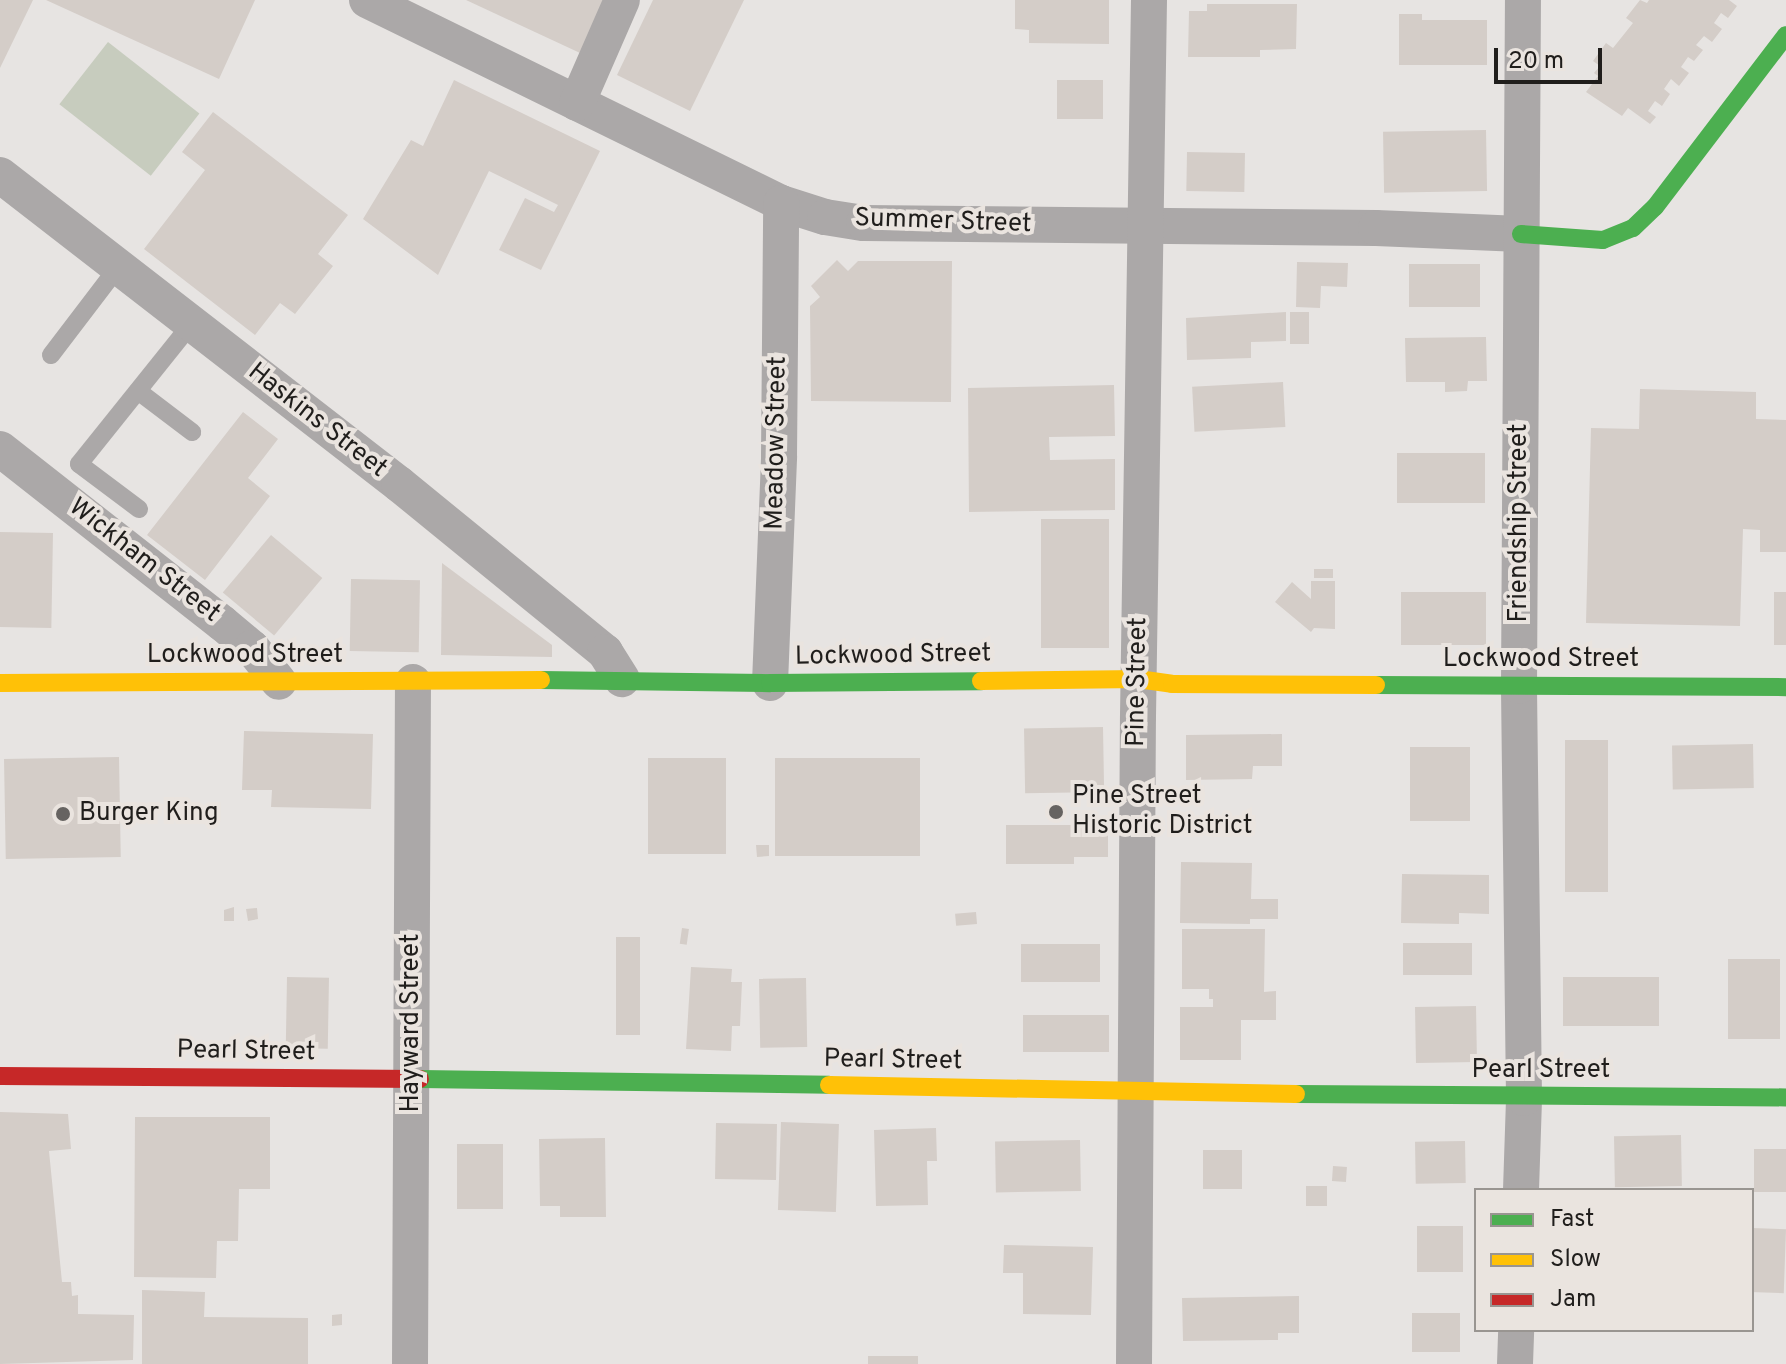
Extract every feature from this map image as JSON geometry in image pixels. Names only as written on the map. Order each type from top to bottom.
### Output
[{"type":"street","name":"Summer Street","points":[[367,0],[781,203],[825,217],[864,223],[1376,228],[1521,234]]},
{"type":"street","points":[[577,103],[622,0]]},
{"type":"street","name":"Pine Street","points":[[1134,1364],[1138,679],[1149,0]]},
{"type":"street","name":"Friendship Street","points":[[1521,1188],[1524,1098],[1519,686],[1523,0]]},
{"type":"street","points":[[1521,234],[1603,240],[1633,228],[1655,207],[1786,35]]},
{"type":"street","name":"Haskins Street","points":[[0,175],[399,484],[605,652],[622,679]]},
{"type":"street","name":"Meadow Street","points":[[770,683],[779,456],[781,203]]},
{"type":"street","name":"Wickham Street","points":[[0,449],[232,631],[252,648],[279,682]]},
{"type":"street","name":"Lockwood Street","points":[[0,683],[622,679],[770,683],[1138,679],[1172,684],[1786,687]]},
{"type":"street","name":"Hayward Street","points":[[410,1364],[413,682]]},
{"type":"street","name":"Pearl Street","points":[[0,1076],[412,1082],[624,1081],[1524,1098],[1786,1097]]},
{"type":"street","points":[[1515,1364],[1516,1332]]},
{"type":"lane","points":[[51,355],[118,267]]},
{"type":"lane","points":[[139,509],[79,464],[191,324]]},
{"type":"lane","points":[[138,391],[192,432]]},
{"type":"shaded area","points":[[108,42],[199,113],[151,176],[59,104]]},
{"type":"building","points":[[0,0],[33,0],[0,68]]},
{"type":"building","points":[[46,0],[255,0],[219,79]]},
{"type":"building","points":[[466,0],[622,0],[593,59]]},
{"type":"building","points":[[653,0],[744,0],[690,111],[617,75]]},
{"type":"building","points":[[1015,0],[1109,0],[1109,44],[1029,43],[1029,30],[1015,29]]},
{"type":"building","points":[[1640,0],[1647,3],[1649,0],[1729,0],[1737,6],[1728,18],[1721,13],[1714,23],[1722,29],[1712,42],[1704,36],[1696,45],[1703,50],[1694,61],[1688,57],[1681,67],[1689,73],[1679,86],[1671,79],[1664,89],[1670,94],[1662,106],[1655,101],[1648,111],[1656,117],[1650,124],[1628,108],[1622,116],[1586,92],[1598,76],[1594,73],[1600,66],[1593,61],[1606,43],[1613,48],[1633,23],[1626,18]]},
{"type":"building","points":[[1207,4],[1297,4],[1296,49],[1260,50],[1260,57],[1188,57],[1189,11],[1207,11]]},
{"type":"building","points":[[1399,14],[1422,14],[1422,20],[1487,20],[1487,65],[1399,65]]},
{"type":"building","points":[[454,80],[600,151],[541,270],[499,250],[525,198],[554,212],[558,205],[489,171],[438,275],[363,219],[411,140],[423,146]]},
{"type":"building","points":[[1057,80],[1103,80],[1103,119],[1057,119]]},
{"type":"building","points":[[213,112],[348,215],[318,254],[333,266],[295,314],[280,303],[255,335],[144,249],[205,170],[182,152]]},
{"type":"building","points":[[1486,130],[1487,191],[1384,193],[1383,132]]},
{"type":"building","points":[[1187,152],[1245,153],[1244,192],[1186,191]]},
{"type":"building","points":[[837,260],[848,271],[858,261],[952,261],[951,402],[811,401],[810,306],[820,297],[811,286]]},
{"type":"building","points":[[1297,262],[1348,263],[1347,287],[1321,286],[1320,308],[1296,307]]},
{"type":"building","points":[[1409,264],[1480,264],[1480,307],[1409,307]]},
{"type":"building","points":[[1286,312],[1286,341],[1251,342],[1251,358],[1187,360],[1186,318]]},
{"type":"building","points":[[1290,312],[1309,312],[1309,344],[1290,344]]},
{"type":"building","points":[[1486,337],[1487,381],[1468,381],[1467,391],[1445,392],[1445,382],[1406,382],[1405,338]]},
{"type":"building","points":[[1283,382],[1285,427],[1194,432],[1192,387]]},
{"type":"building","points":[[1114,385],[1115,436],[1049,437],[1050,460],[1115,459],[1115,510],[969,512],[968,388]]},
{"type":"building","points":[[1640,389],[1756,392],[1756,419],[1786,420],[1786,552],[1760,552],[1760,530],[1743,529],[1740,626],[1586,623],[1591,428],[1639,429]]},
{"type":"building","points":[[243,412],[278,439],[248,478],[270,496],[205,580],[147,535]]},
{"type":"building","points":[[1397,453],[1485,453],[1485,503],[1397,503]]},
{"type":"building","points":[[1041,519],[1109,519],[1109,648],[1041,648]]},
{"type":"building","points":[[0,532],[53,533],[51,628],[0,627]]},
{"type":"building","points":[[271,535],[322,578],[274,636],[223,592]]},
{"type":"building","points":[[442,563],[552,645],[552,657],[441,655]]},
{"type":"building","points":[[1314,569],[1333,569],[1333,578],[1314,578]]},
{"type":"building","points":[[351,579],[420,580],[419,652],[350,651]]},
{"type":"building","points":[[1311,581],[1335,581],[1335,629],[1314,628],[1311,632],[1275,602],[1292,582],[1311,599]]},
{"type":"building","points":[[1401,592],[1486,592],[1486,645],[1401,645]]},
{"type":"building","points":[[1774,592],[1786,592],[1786,645],[1774,645]]},
{"type":"building","points":[[1103,727],[1104,792],[1025,793],[1024,728]]},
{"type":"building","points":[[244,731],[373,734],[371,809],[271,807],[272,790],[242,790]]},
{"type":"building","points":[[1282,734],[1282,766],[1253,766],[1252,779],[1186,780],[1186,735]]},
{"type":"building","points":[[1565,740],[1608,740],[1608,892],[1565,892]]},
{"type":"building","points":[[1753,744],[1754,788],[1673,789],[1672,745]]},
{"type":"building","points":[[1410,747],[1470,747],[1470,821],[1410,821]]},
{"type":"building","name":"Burger King","points":[[119,757],[121,857],[6,859],[4,759]]},
{"type":"building","points":[[648,758],[726,758],[726,854],[648,854]]},
{"type":"building","points":[[775,758],[920,758],[920,856],[775,856]]},
{"type":"building","points":[[1006,825],[1108,825],[1108,857],[1074,857],[1074,864],[1006,864]]},
{"type":"building","points":[[756,845],[769,845],[769,856],[757,857]]},
{"type":"building","points":[[1181,862],[1252,863],[1251,899],[1278,899],[1278,919],[1250,919],[1250,924],[1180,923]]},
{"type":"building","points":[[1402,874],[1489,875],[1489,914],[1459,913],[1459,924],[1401,923]]},
{"type":"building","points":[[234,907],[234,921],[224,921],[224,910]]},
{"type":"building","points":[[257,908],[258,919],[248,921],[246,909]]},
{"type":"building","points":[[976,912],[977,924],[956,926],[955,914]]},
{"type":"building","points":[[682,928],[689,929],[687,945],[680,944]]},
{"type":"building","points":[[1182,929],[1265,929],[1264,992],[1276,991],[1276,1020],[1241,1020],[1241,1060],[1180,1060],[1180,1007],[1213,1007],[1209,989],[1182,989]]},
{"type":"building","points":[[616,937],[640,937],[640,1035],[616,1035]]},
{"type":"building","points":[[1403,943],[1472,943],[1472,975],[1403,975]]},
{"type":"building","points":[[1021,944],[1100,944],[1100,982],[1021,982]]},
{"type":"building","points":[[1728,959],[1780,959],[1780,1039],[1728,1039]]},
{"type":"building","points":[[691,967],[732,969],[731,982],[742,982],[740,1026],[732,1026],[731,1051],[686,1049]]},
{"type":"building","points":[[287,977],[329,978],[328,1049],[286,1048]]},
{"type":"building","points":[[1563,977],[1659,977],[1659,1026],[1563,1026]]},
{"type":"building","points":[[806,978],[807,1047],[760,1048],[759,979]]},
{"type":"building","points":[[1476,1006],[1477,1062],[1416,1063],[1415,1007]]},
{"type":"building","points":[[1023,1015],[1109,1015],[1109,1052],[1023,1052]]},
{"type":"building","points":[[0,1112],[68,1114],[71,1149],[49,1151],[62,1282],[71,1282],[72,1296],[78,1295],[78,1314],[134,1315],[133,1360],[0,1364]]},
{"type":"building","points":[[135,1117],[270,1117],[270,1189],[239,1189],[238,1241],[217,1241],[216,1278],[134,1277]]},
{"type":"building","points":[[781,1122],[839,1124],[836,1212],[778,1210]]},
{"type":"building","points":[[716,1123],[777,1124],[776,1180],[715,1179]]},
{"type":"building","points":[[936,1128],[937,1161],[927,1161],[928,1205],[876,1206],[874,1130]]},
{"type":"building","points":[[1681,1135],[1682,1186],[1615,1187],[1614,1136]]},
{"type":"building","points":[[605,1138],[606,1217],[560,1217],[560,1206],[540,1206],[539,1139]]},
{"type":"building","points":[[1080,1140],[1081,1191],[996,1192],[995,1141]]},
{"type":"building","points":[[1465,1141],[1466,1183],[1416,1184],[1415,1142]]},
{"type":"building","points":[[457,1144],[503,1144],[503,1209],[457,1209]]},
{"type":"building","points":[[1754,1149],[1786,1149],[1786,1192],[1754,1192]]},
{"type":"building","points":[[1203,1150],[1242,1150],[1242,1189],[1203,1189]]},
{"type":"building","points":[[1333,1166],[1347,1167],[1346,1182],[1332,1181]]},
{"type":"building","points":[[1306,1186],[1327,1186],[1327,1206],[1306,1206]]},
{"type":"building","points":[[1417,1226],[1463,1226],[1463,1272],[1417,1272]]},
{"type":"building","points":[[1754,1228],[1786,1229],[1784,1293],[1754,1292]]},
{"type":"building","points":[[1004,1245],[1093,1247],[1091,1315],[1023,1314],[1023,1273],[1003,1273]]},
{"type":"building","points":[[142,1290],[205,1292],[204,1317],[308,1318],[308,1364],[142,1364]]},
{"type":"building","points":[[1299,1296],[1299,1333],[1278,1333],[1278,1340],[1183,1341],[1182,1298]]},
{"type":"building","points":[[1412,1313],[1460,1313],[1460,1352],[1412,1352]]},
{"type":"building","points":[[342,1314],[342,1325],[332,1326],[332,1315]]},
{"type":"building","points":[[868,1356],[918,1356],[918,1364],[868,1364]]},
{"type":"traffic: fast","points":[[1521,234],[1603,240],[1633,228],[1655,207],[1786,35]]},
{"type":"traffic: fast","points":[[541,680],[770,683],[981,681]]},
{"type":"traffic: fast","points":[[1376,685],[1786,687]]},
{"type":"traffic: fast","points":[[420,1079],[829,1085]]},
{"type":"traffic: fast","points":[[1296,1094],[1786,1097]]},
{"type":"traffic: slow","points":[[981,681],[1138,679],[1172,684],[1376,685]]},
{"type":"traffic: slow","points":[[0,683],[541,680]]},
{"type":"traffic: slow","points":[[829,1085],[1296,1094]]},
{"type":"traffic: jam","points":[[0,1076],[420,1079]]},
{"type":"place","name":"Pine Street Historic District","points":[[1056,812]]},
{"type":"place","name":"Burger King","points":[[63,814]]}]
